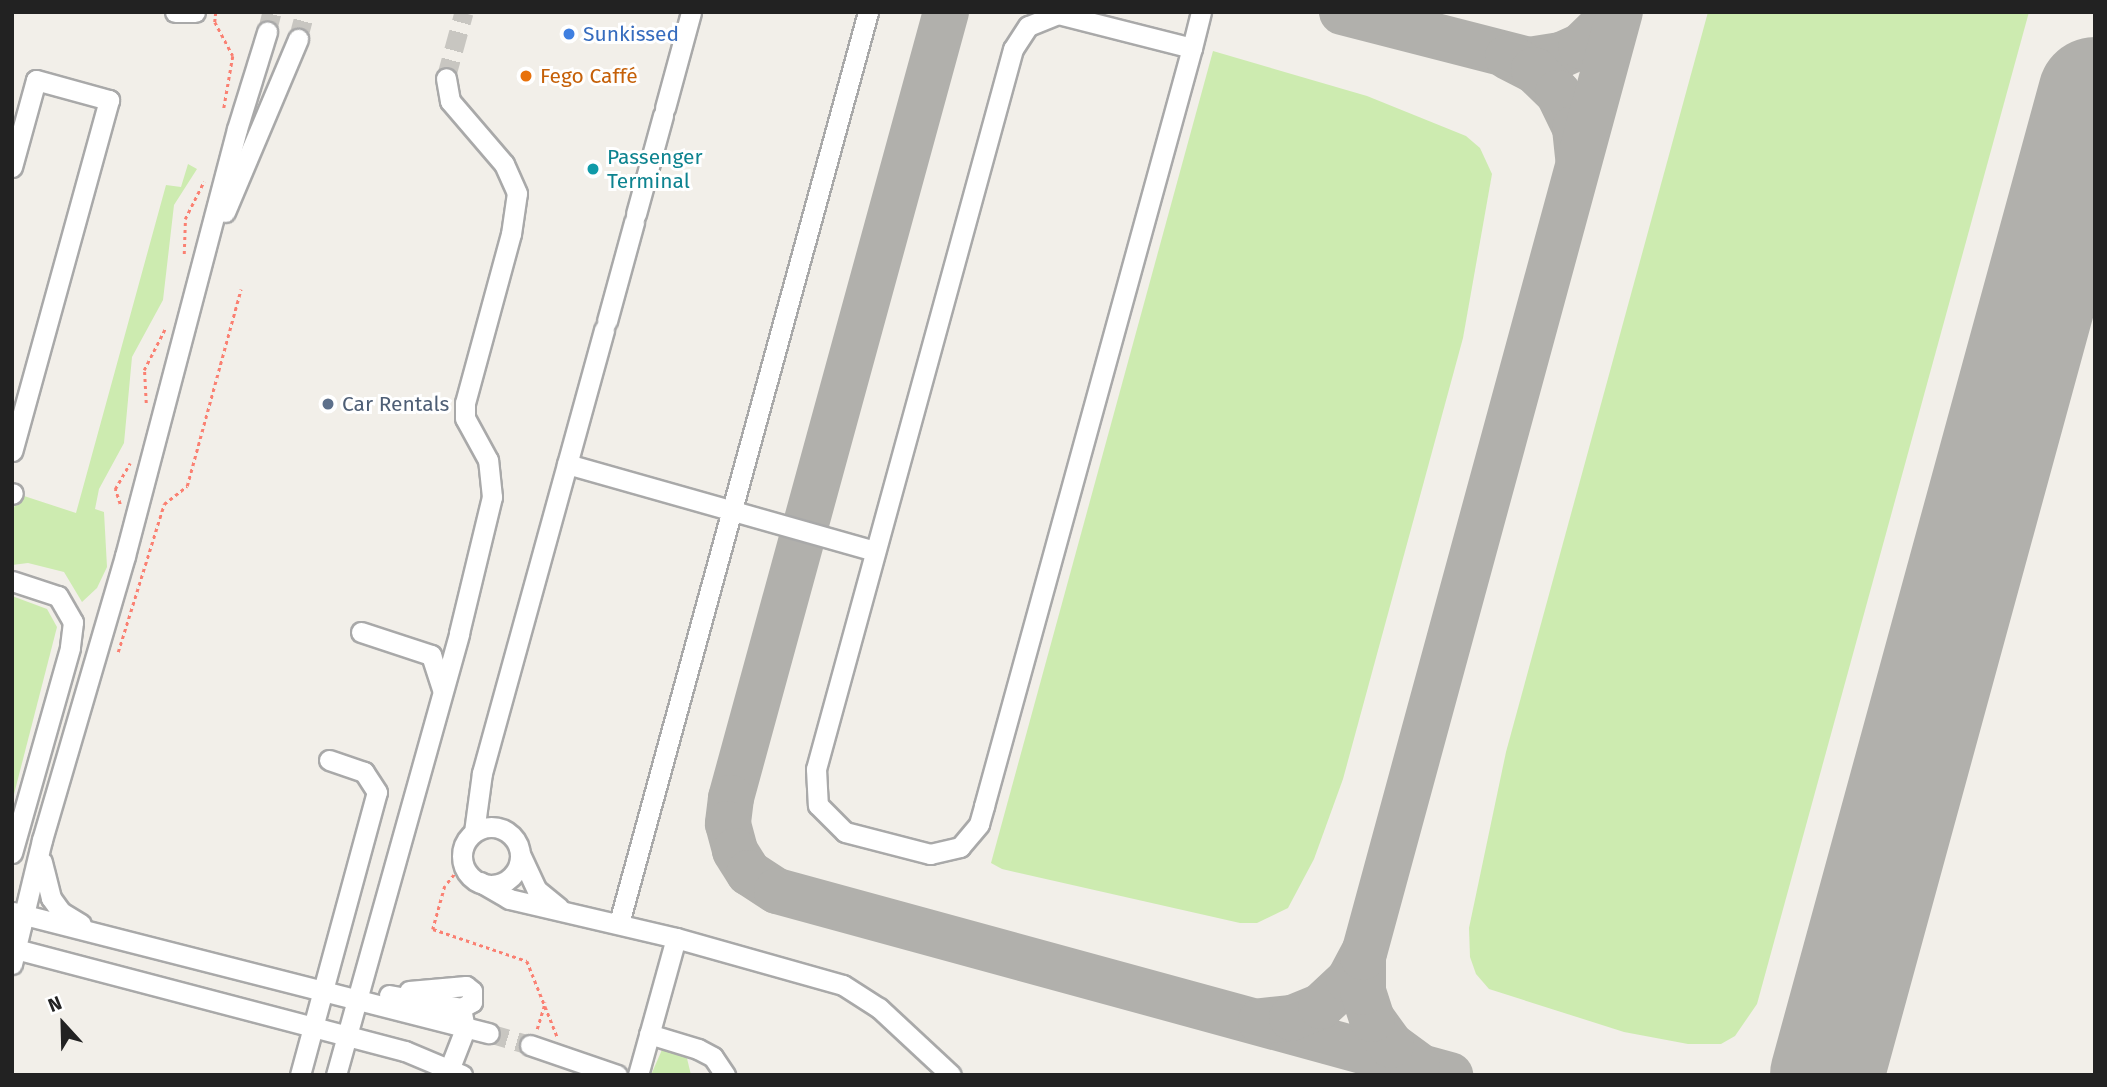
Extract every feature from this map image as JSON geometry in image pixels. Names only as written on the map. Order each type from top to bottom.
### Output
[{"type":"street","points":[[175,12],[195,12]]},
{"type":"street","points":[[691,12],[482,773],[474,832],[464,846],[463,864],[480,882],[509,899],[620,923],[843,985],[879,1008],[951,1075]]},
{"type":"street","points":[[620,923],[868,12]]},
{"type":"street","points":[[1192,48],[1066,14],[1038,19],[1023,31],[1013,49],[816,769],[814,794],[826,817],[845,832],[913,851],[945,853],[970,837],[984,806],[1192,48],[1201,12]]},
{"type":"street","points":[[19,913],[122,942],[356,999],[382,999],[466,986],[472,991],[472,1002],[461,1008],[465,1029],[456,1072],[405,1051],[13,954],[19,913],[125,556],[192,266],[267,32]]},
{"type":"street","points":[[192,266],[298,39]]},
{"type":"street","points":[[336,1075],[492,497],[488,460],[466,418],[465,403],[511,234],[517,193],[504,164],[450,101],[446,78]]},
{"type":"street","points":[[12,167],[36,80],[109,100],[12,451]]},
{"type":"street","points":[[567,464],[876,551]]},
{"type":"street","points":[[12,581],[58,596],[73,622],[71,648],[12,853]]},
{"type":"street","points":[[361,632],[431,654],[442,690]]},
{"type":"street","points":[[300,1075],[377,792],[364,772],[329,760]]},
{"type":"street","points":[[474,832],[486,827],[509,833],[537,890],[560,909]]},
{"type":"street","points":[[42,840],[46,890],[61,912],[122,942]]},
{"type":"street","points":[[480,882],[508,879],[520,854]]},
{"type":"street","points":[[638,1075],[676,938]]},
{"type":"street","points":[[382,999],[465,1029],[489,1033]]},
{"type":"street","points":[[649,1034],[698,1049],[713,1057],[725,1075]]},
{"type":"street","points":[[530,1045],[617,1075]]},
{"type":"path","points":[[216,12],[215,22],[233,56],[223,100],[225,112]]},
{"type":"path","points":[[192,266],[185,219],[206,176]]},
{"type":"path","points":[[114,662],[164,504],[187,486],[240,289]]},
{"type":"path","points":[[146,408],[145,370],[173,316]]},
{"type":"path","points":[[121,508],[115,489],[131,460]]},
{"type":"path","points":[[463,864],[445,886],[433,929],[527,961],[559,1043]]},
{"type":"green space","points":[[1708,12],[2029,12],[1757,1004],[1735,1036],[1721,1044],[1688,1044],[1624,1032],[1489,989],[1476,974],[1470,957],[1469,928],[1506,752]]},
{"type":"green space","points":[[1213,51],[1367,96],[1466,136],[1480,148],[1492,174],[1463,338],[1343,779],[1314,859],[1288,908],[1257,923],[1240,923],[1002,869],[991,863]]},
{"type":"green space","points":[[188,164],[197,169],[174,205],[163,300],[132,357],[124,443],[99,489],[95,509],[104,512],[107,567],[97,588],[82,602],[64,572],[28,563],[12,565],[12,515],[18,494],[76,513],[166,185],[181,187]]},
{"type":"green space","points":[[12,596],[47,609],[57,627],[12,802]]},
{"type":"green space","points":[[664,1045],[685,1050],[691,1075],[651,1075]]},
{"type":"taxiway","points":[[946,12],[731,798],[728,824],[735,851],[749,873],[777,891],[1450,1075]]},
{"type":"taxiway","points":[[1342,12],[1529,60],[1561,55],[1581,46],[1616,12]]},
{"type":"taxiway","points":[[1417,1064],[1391,1045],[1372,1019],[1363,992],[1363,957],[1620,12]]},
{"type":"taxiway","points":[[1508,57],[1534,70],[1558,93],[1575,128],[1578,159]]},
{"type":"taxiway","points":[[1261,1021],[1292,1018],[1321,1006],[1349,980],[1364,952]]},
{"type":"runway","points":[[1827,1075],[2095,94]]},
{"type":"tunnel","points":[[267,32],[272,12]]},
{"type":"tunnel","points":[[298,39],[305,12]]},
{"type":"tunnel","points":[[446,78],[464,12]]},
{"type":"tunnel","points":[[489,1033],[530,1045]]},
{"type":"place","name":"Sunkissed","points":[[569,34]]},
{"type":"place","name":"Fego Caffé","points":[[526,76]]},
{"type":"place","name":"Passenger Terminal","points":[[593,169]]},
{"type":"place","name":"Car Rentals","points":[[328,404]]}]
